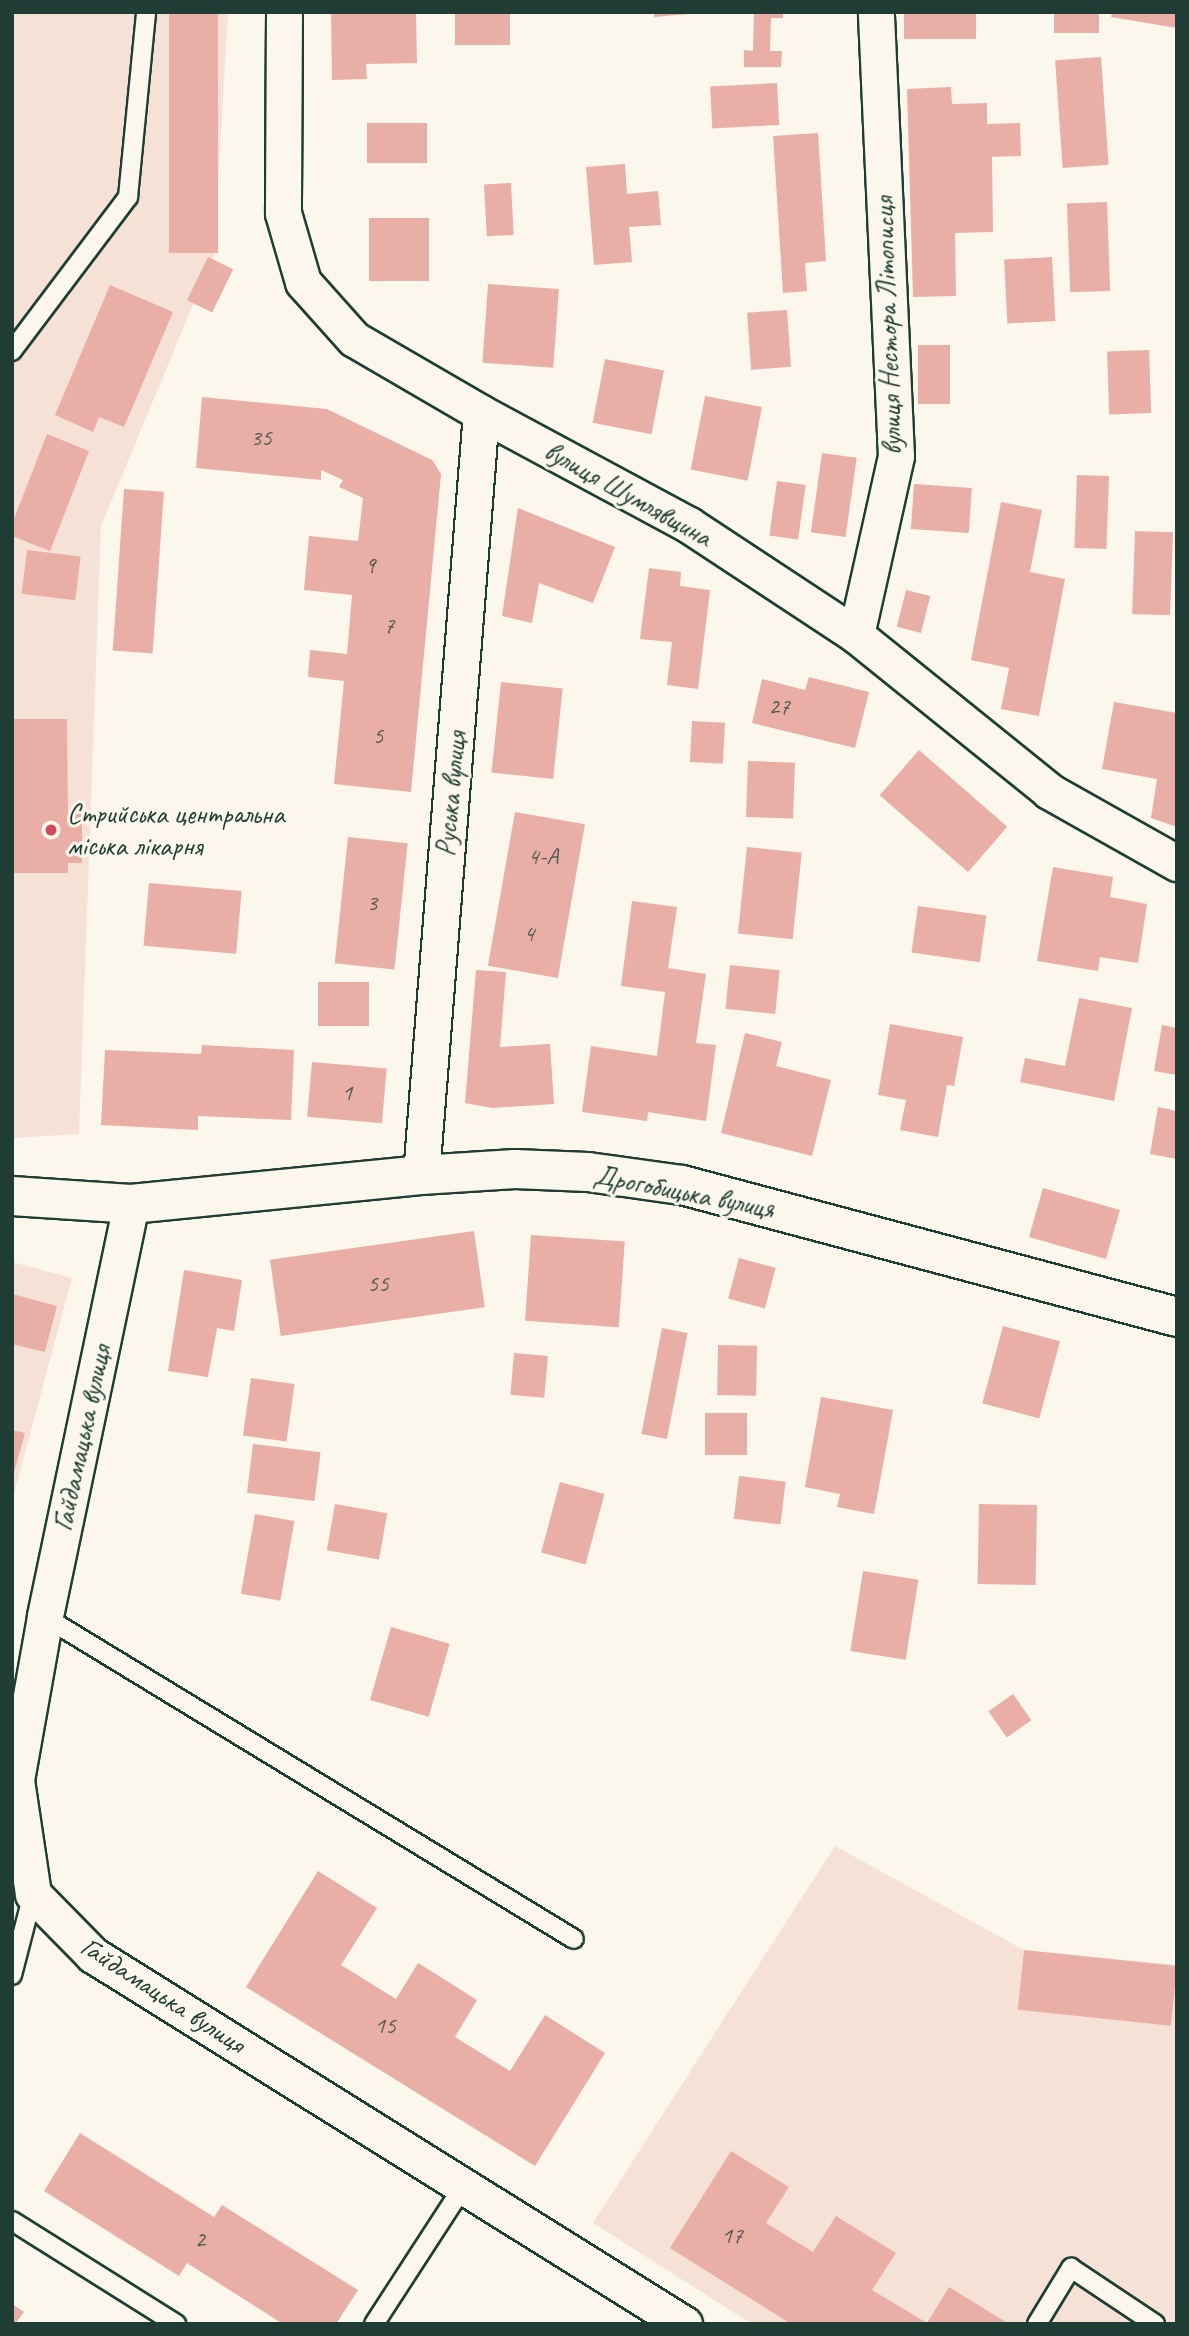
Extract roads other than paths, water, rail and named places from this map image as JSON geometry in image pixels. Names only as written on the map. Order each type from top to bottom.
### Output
[{"type":"main road","name":"Дрогобицька вулиця","points":[[12,1196],[131,1204],[421,1175],[515,1169],[588,1172],[682,1185],[1177,1317]]},
{"type":"street","name":"вулиця Шумлявщина","points":[[284,12],[283,213],[303,282],[354,339],[481,413],[689,525],[856,635],[1049,791],[1177,863]]},
{"type":"street","name":"вулиця Нестора Літописця","points":[[856,635],[896,456],[876,12]]},
{"type":"street","name":"Руська вулиця","points":[[421,1175],[481,413]]},
{"type":"street","name":"Гайдамацька вулиця","points":[[131,1204],[45,1617],[16,1780],[33,1894],[93,1955],[465,2184],[684,2324]]},
{"type":"lane","points":[[12,351],[128,197],[146,12]]},
{"type":"lane","points":[[45,1617],[574,1938]]},
{"type":"lane","points":[[12,1975],[33,1894]]},
{"type":"lane","points":[[374,2324],[465,2184]]},
{"type":"lane","points":[[12,2221],[176,2324]]},
{"type":"lane","points":[[1037,2324],[1071,2268],[1155,2324]]},
{"type":"place","name":"Стрийська центральна міська лікарня","points":[[51,830]]}]
